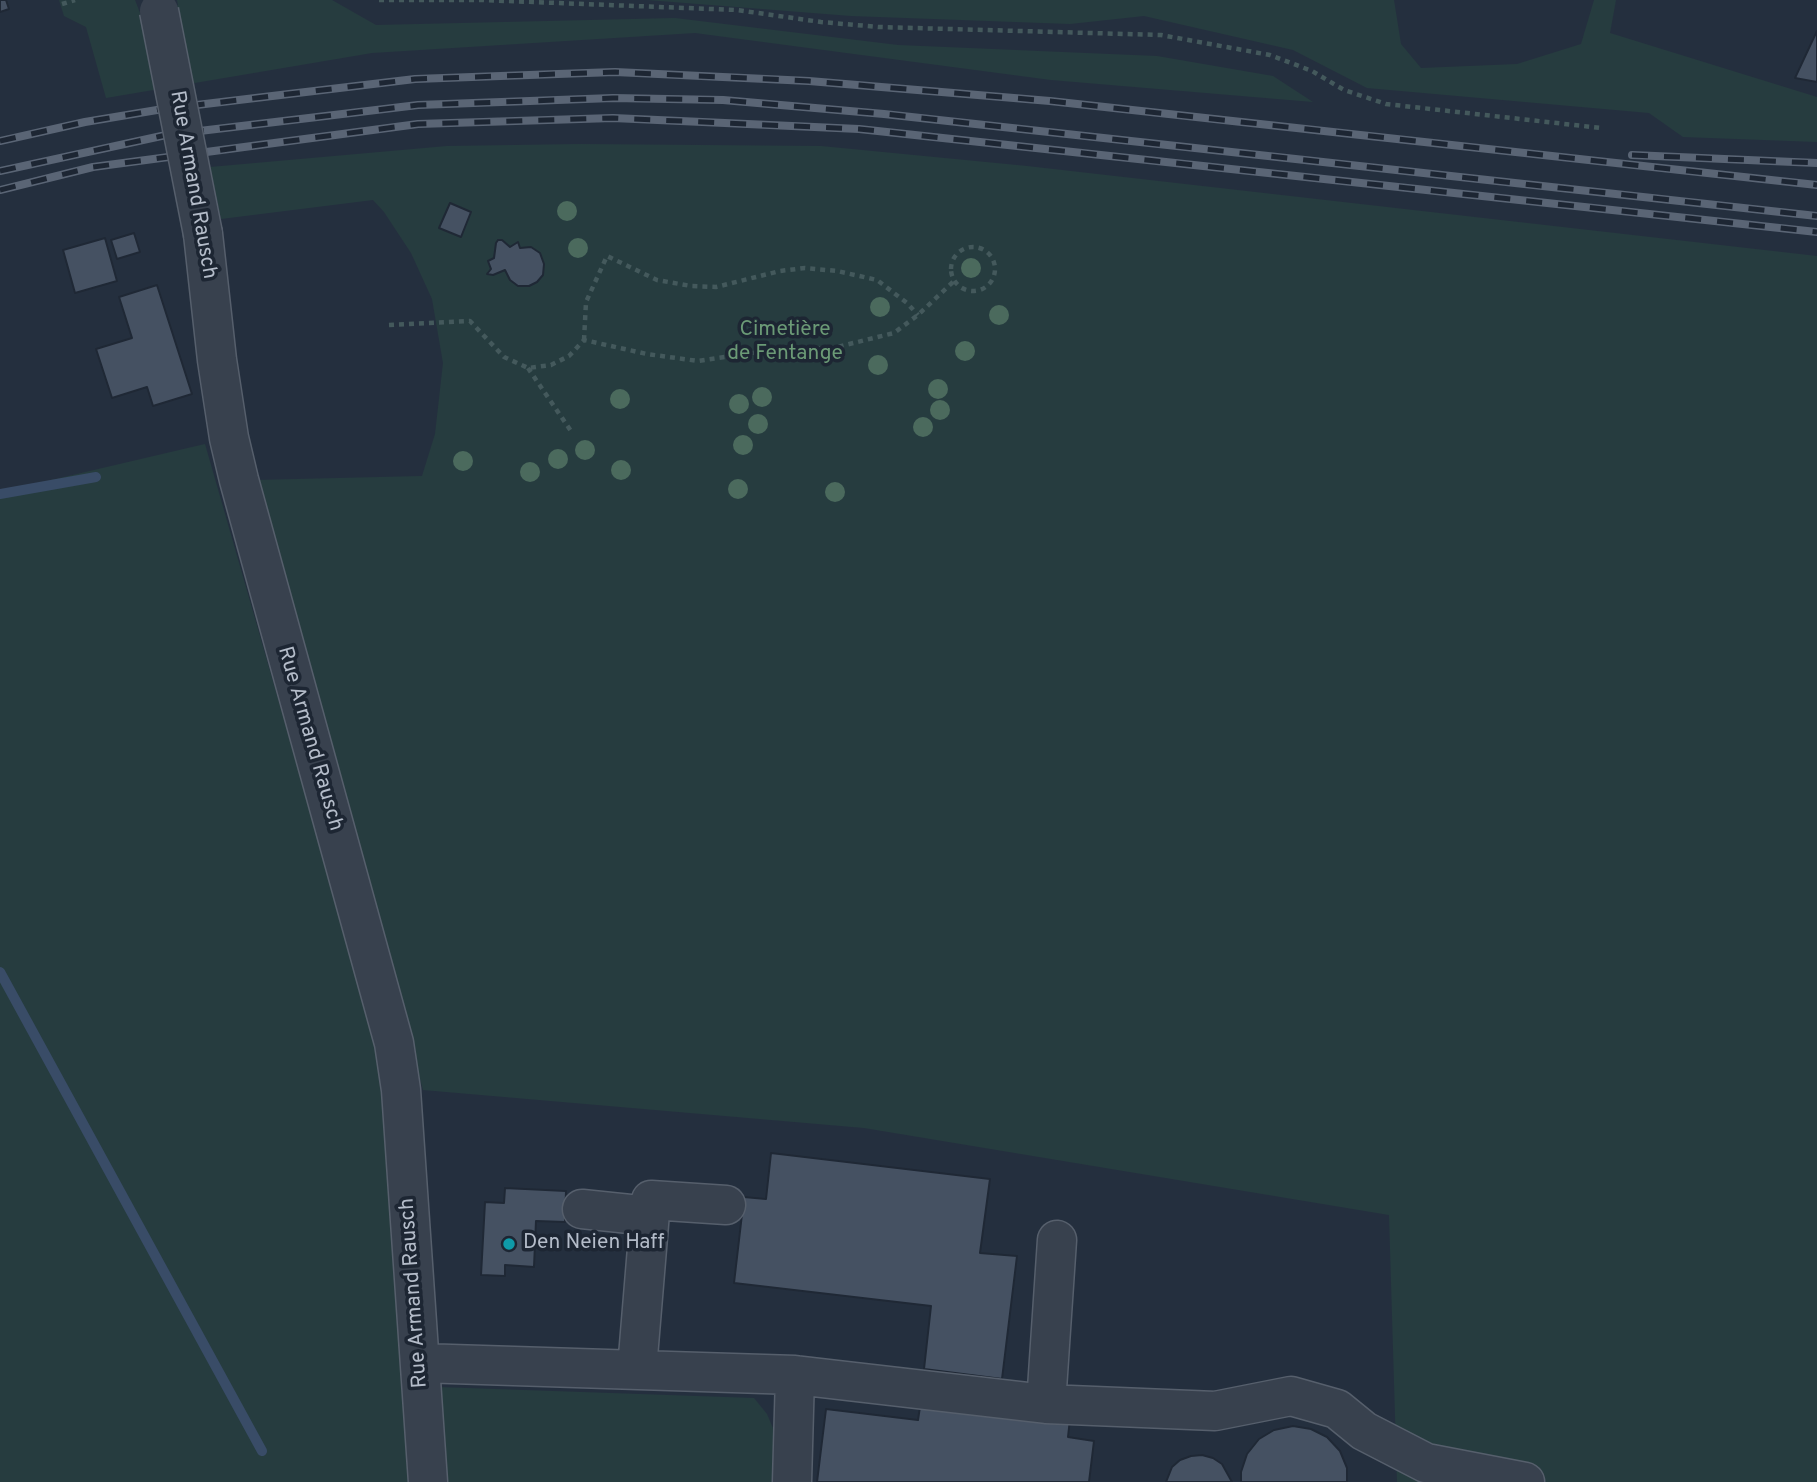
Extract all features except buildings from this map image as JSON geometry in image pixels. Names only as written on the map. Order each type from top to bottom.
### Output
[{"type":"street","name":"Rue Armand Rausch","points":[[158,6],[203,234],[229,438],[394,1043],[401,1090],[428,1482]]},
{"type":"street","points":[[637,1369],[651,1199],[726,1205]]},
{"type":"street","points":[[582,1209],[649,1216]]},
{"type":"street","points":[[1046,1404],[1057,1240]]},
{"type":"street","points":[[420,1363],[795,1375],[1046,1404],[1215,1411],[1292,1396],[1337,1409],[1364,1431],[1426,1463],[1525,1482]]},
{"type":"street","points":[[792,1482],[795,1375]]},
{"type":"path","points":[[62,4],[75,0]]},
{"type":"path","points":[[379,0],[481,0],[723,9],[879,27],[1161,35],[1270,55],[1312,71],[1344,90],[1386,104],[1601,128]]},
{"type":"path","points":[[979,247],[991,255],[996,269],[986,287],[972,291],[954,281],[950,266],[952,259],[964,248],[979,247]]},
{"type":"path","points":[[388,325],[470,321],[504,358],[528,368],[551,365],[569,356],[584,340],[586,302],[607,256],[657,279],[691,286],[716,287],[780,271],[805,268],[837,271],[877,280],[918,315]]},
{"type":"path","points":[[584,340],[647,354],[698,361],[772,350],[833,348],[894,332],[918,315],[954,281]]},
{"type":"path","points":[[528,368],[573,434]]},
{"type":"green space","points":[[59,0],[135,0],[142,18],[178,5],[177,0],[332,0],[376,25],[675,18],[898,45],[1157,56],[1273,76],[1313,102],[1051,80],[695,33],[372,53],[106,98],[86,27],[64,16]]},
{"type":"green space","points":[[647,0],[1394,0],[1401,44],[1421,68],[1517,64],[1581,44],[1594,0],[1616,0],[1610,33],[1817,97],[1817,142],[1683,137],[1649,113],[1367,88],[1293,50],[1144,16],[1070,24],[851,16]]},
{"type":"green space","name":"Cimetière de Fentange","points":[[447,146],[821,146],[1027,166],[1817,256],[1817,1482],[1397,1482],[1389,1215],[864,1128],[423,1090],[255,480],[422,476],[435,434],[443,363],[432,299],[411,253],[373,200],[221,219],[210,167]]},
{"type":"green space","points":[[205,444],[370,1020],[388,1115],[409,1482],[0,1482],[0,492]]},
{"type":"green space","points":[[438,1387],[754,1398],[767,1414],[775,1433],[778,1482],[445,1482]]},
{"type":"waterway","points":[[0,494],[96,477]]},
{"type":"waterway","points":[[0,972],[262,1451]]},
{"type":"railway","points":[[0,141],[85,122],[163,109],[415,79],[615,72],[809,81],[1050,101],[1817,185]]},
{"type":"railway","points":[[0,171],[166,135],[418,105],[613,98],[723,100],[884,114],[1817,216]]},
{"type":"railway","points":[[0,190],[93,167],[418,124],[613,118],[859,129],[1817,232]]},
{"type":"railway","points":[[1632,155],[1817,163]]},
{"type":"place","name":"Den Neien Haff","points":[[509,1244]]}]
